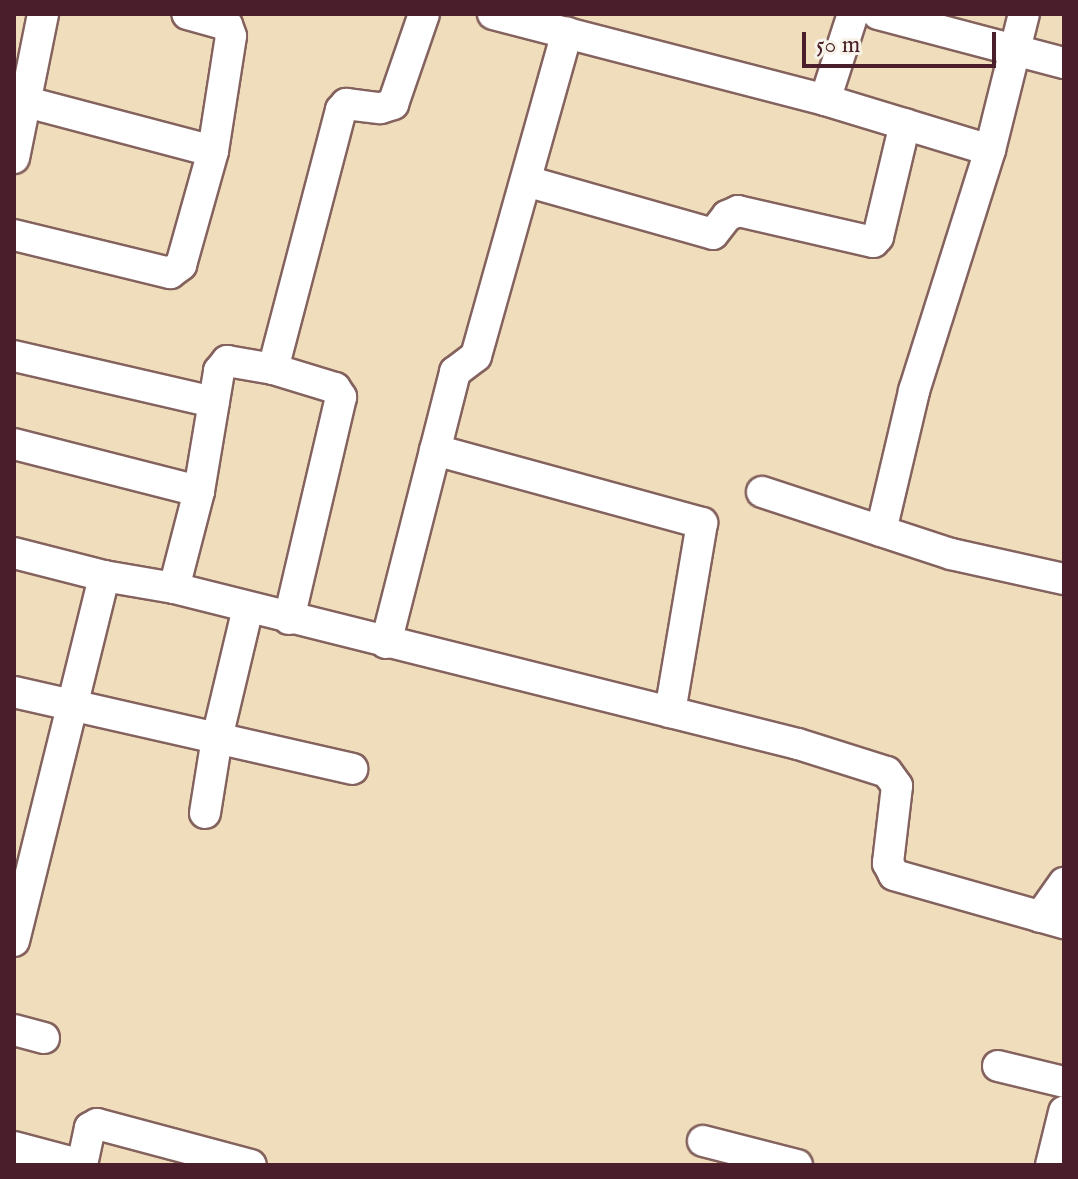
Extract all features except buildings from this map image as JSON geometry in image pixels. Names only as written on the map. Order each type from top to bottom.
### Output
[{"type":"street","points":[[14,158],[43,14]]},
{"type":"street","points":[[14,235],[174,272],[185,253],[213,151],[231,32],[223,24],[187,14]]},
{"type":"street","points":[[273,369],[341,110],[346,104],[381,108],[393,104],[424,14]]},
{"type":"street","points":[[493,14],[825,100],[990,150]]},
{"type":"street","points":[[825,100],[853,14]]},
{"type":"street","points":[[878,14],[1064,63]]},
{"type":"street","points":[[881,531],[914,391],[990,150],[1024,14]]},
{"type":"street","points":[[386,643],[455,372],[476,356],[567,33]]},
{"type":"street","points":[[27,102],[213,151]]},
{"type":"street","points":[[526,181],[713,234],[727,216],[738,211],[873,242],[878,237],[905,124]]},
{"type":"street","points":[[14,356],[214,402]]},
{"type":"street","points":[[174,588],[199,491],[219,371],[227,361],[273,369],[335,388],[341,397],[289,619]]},
{"type":"street","points":[[14,444],[199,491]]},
{"type":"street","points":[[435,450],[702,523],[670,712]]},
{"type":"street","points":[[762,492],[951,554],[1064,579]]},
{"type":"street","points":[[14,553],[104,576],[174,588],[798,744],[887,772],[897,786],[888,863],[894,875],[1052,920],[1064,883]]},
{"type":"street","points":[[14,941],[104,576]]},
{"type":"street","points":[[205,813],[217,738],[248,608]]},
{"type":"street","points":[[14,692],[352,769]]},
{"type":"street","points":[[14,1030],[44,1038]]},
{"type":"street","points":[[998,1066],[1064,1082]]},
{"type":"street","points":[[1051,1165],[1064,1112]]},
{"type":"street","points":[[14,1147],[82,1165],[90,1128],[97,1124],[251,1165]]},
{"type":"street","points":[[703,1141],[797,1165]]}]
